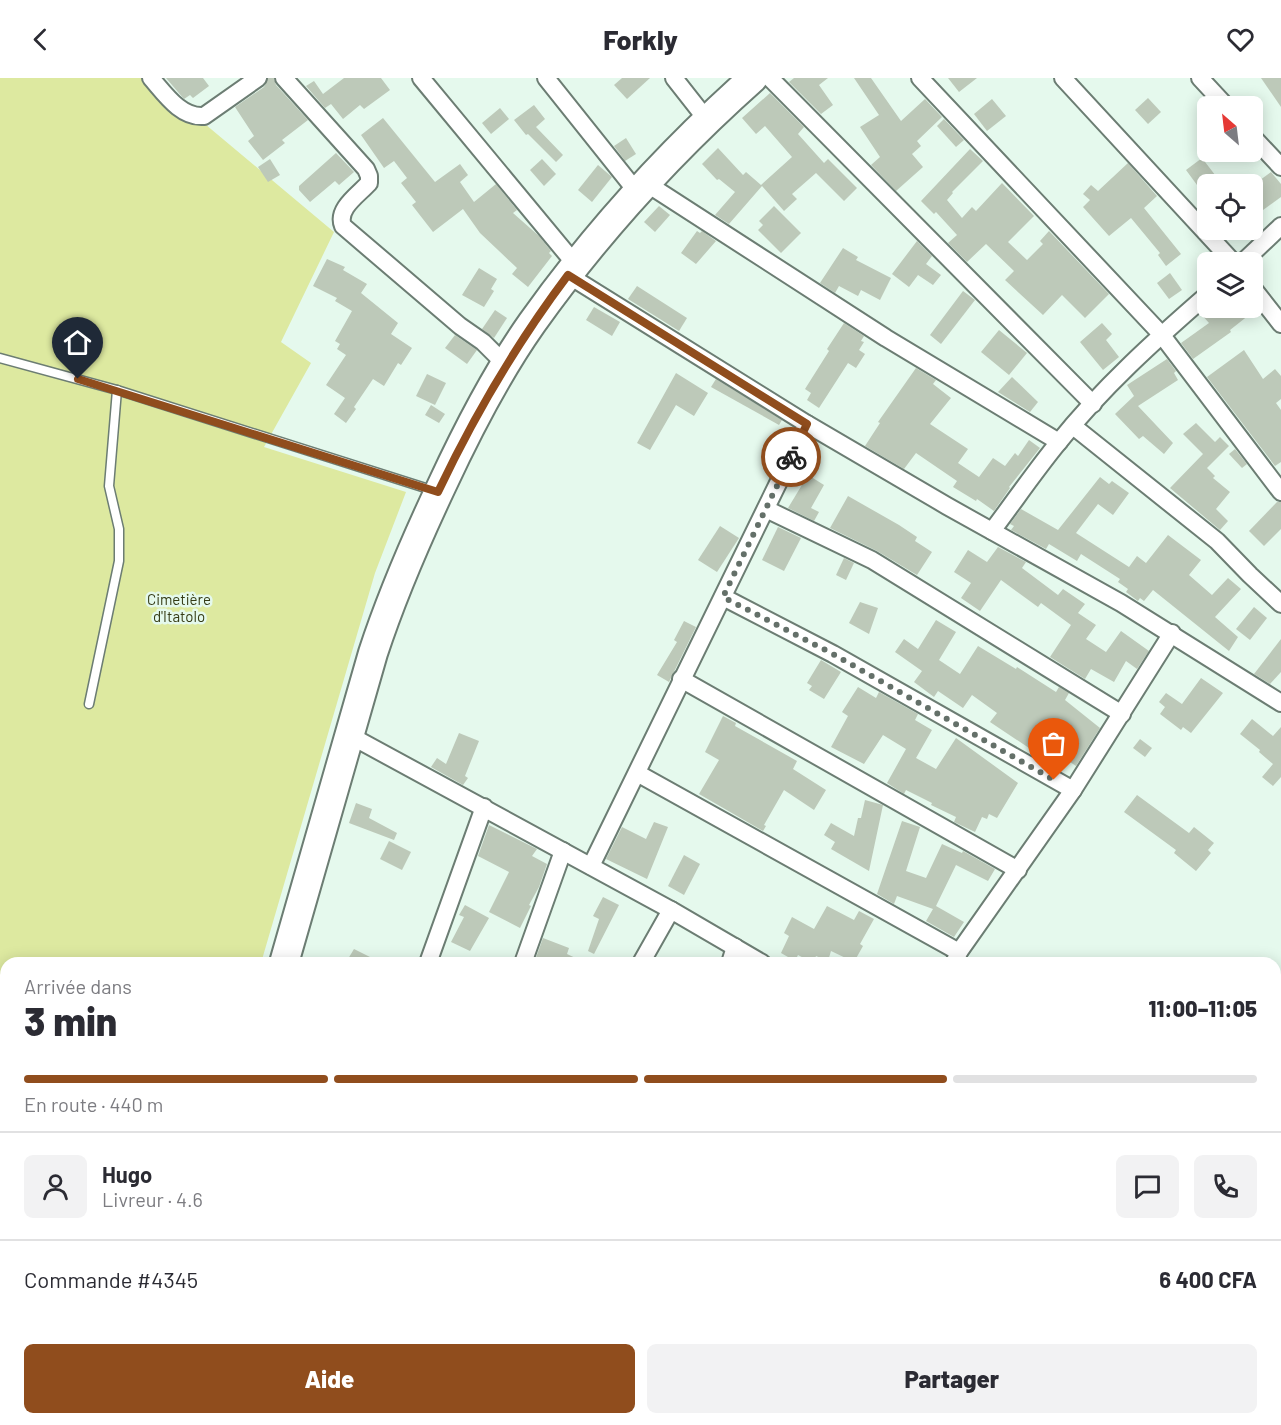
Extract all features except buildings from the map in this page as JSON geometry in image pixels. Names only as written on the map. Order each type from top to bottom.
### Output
[{"type":"highway","points":[[286,957],[387,611],[419,532],[464,438],[531,324],[572,270],[641,188],[706,120],[753,78]]},
{"type":"street","points":[[151,78],[179,109],[196,117],[204,116],[258,78]]},
{"type":"street","points":[[284,78],[366,169],[369,176],[369,183],[343,210],[341,221],[343,226],[460,326],[483,342],[506,365]]},
{"type":"street","points":[[421,78],[572,270],[807,424],[1172,633],[1281,703]]},
{"type":"street","points":[[546,78],[641,188],[1059,442]]},
{"type":"street","points":[[674,78],[706,120]]},
{"type":"street","points":[[770,78],[1093,404]]},
{"type":"street","points":[[920,78],[1161,334],[1281,492]]},
{"type":"street","points":[[1063,78],[1224,252]]},
{"type":"street","points":[[1200,78],[1217,96]]},
{"type":"street","points":[[1263,148],[1281,167]]},
{"type":"street","points":[[1254,252],[1281,226]]},
{"type":"street","points":[[1263,301],[1281,324]]},
{"type":"street","points":[[993,531],[1073,426],[1161,334],[1197,303]]},
{"type":"street","points":[[591,866],[807,424]]},
{"type":"street","points":[[1073,426],[1217,541],[1281,604]]},
{"type":"street","points":[[766,509],[872,560],[1122,714]]},
{"type":"street","points":[[723,597],[843,660],[1073,790]]},
{"type":"street","points":[[958,957],[1073,790],[1172,633]]},
{"type":"street","points":[[681,679],[1018,870]]},
{"type":"street","points":[[351,736],[671,910],[732,955]]},
{"type":"street","points":[[637,773],[955,957]]},
{"type":"street","points":[[430,957],[484,807]]},
{"type":"street","points":[[526,957],[564,851]]},
{"type":"street","points":[[644,957],[671,910]]},
{"type":"lane","points":[[0,358],[117,390],[438,492]]},
{"type":"lane","points":[[89,704],[119,561],[119,529],[109,486],[117,390]]},
{"type":"green space","name":"Cimetière d'Itatolo","points":[[0,78],[150,78],[334,232],[281,342],[311,363],[264,447],[406,492],[375,573],[263,957],[0,957]]},
{"type":"way so far","points":[[791,457],[723,597],[833,654],[1054,780]]},
{"type":"route","points":[[78,379],[438,492],[483,401],[531,324],[568,275],[807,424],[791,457]]}]
